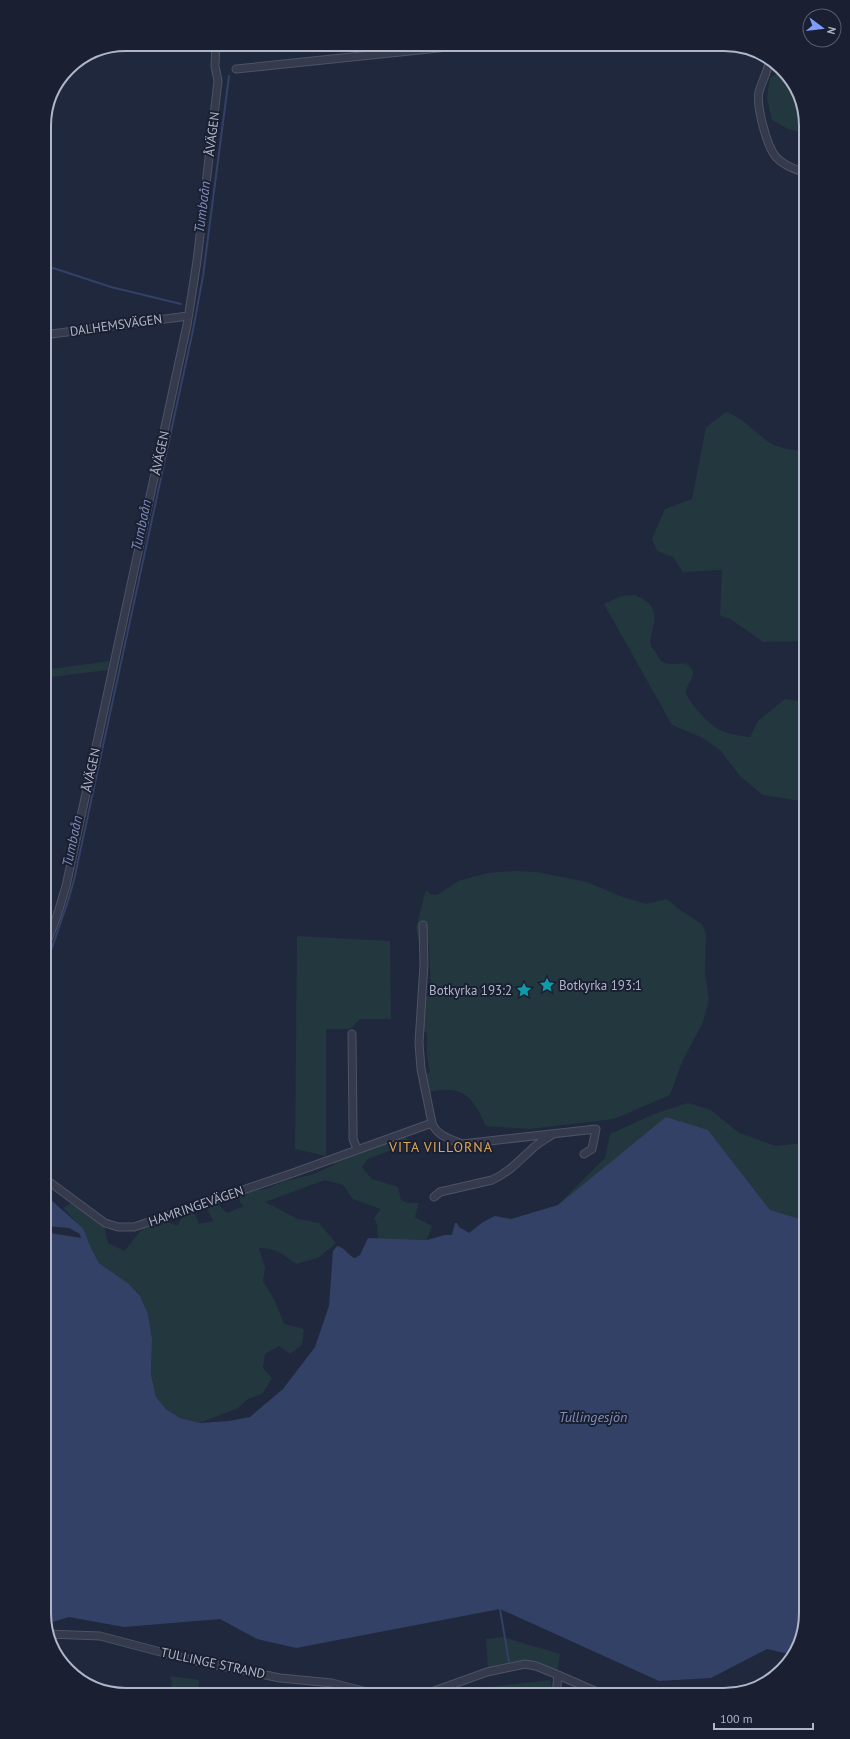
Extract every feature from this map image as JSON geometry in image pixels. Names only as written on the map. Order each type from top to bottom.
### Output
[{"type":"street","name":"ÅVÄGEN","points":[[51,932],[66,886],[165,430],[188,316],[197,261],[218,81],[214,66],[215,51]]},
{"type":"street","points":[[236,69],[410,51]]},
{"type":"street","points":[[768,65],[758,98],[770,147],[777,159],[788,167],[799,171]]},
{"type":"street","name":"DALHEMSVÄGEN","points":[[51,334],[188,316]]},
{"type":"street","points":[[423,925],[424,964],[419,1043],[421,1069],[434,1128],[442,1135],[462,1144],[596,1130],[592,1149],[584,1154]]},
{"type":"street","points":[[352,1034],[353,1135],[357,1150]]},
{"type":"street","name":"HAMRINGEVÄGEN","points":[[51,1183],[105,1223],[118,1227],[134,1227],[432,1123]]},
{"type":"street","points":[[434,1197],[440,1192],[500,1177],[514,1167],[533,1147],[553,1134]]},
{"type":"street","name":"TULLINGE STRAND","points":[[54,1634],[100,1636],[187,1659],[280,1678],[332,1683],[351,1688]]},
{"type":"street","points":[[442,1688],[487,1672],[519,1665],[536,1666],[588,1688]]},
{"type":"street","points":[[557,1688],[558,1675]]},
{"type":"shaded area","points":[[777,73],[789,88],[798,111],[799,131],[788,129],[772,120],[767,98],[770,78]]},
{"type":"shaded area","points":[[726,412],[739,418],[772,444],[799,450],[799,641],[763,642],[732,620],[720,615],[722,570],[683,572],[673,557],[657,551],[652,539],[665,509],[692,499],[706,427]]},
{"type":"shaded area","points":[[635,595],[645,600],[652,607],[654,621],[650,641],[651,647],[661,661],[665,663],[683,664],[691,667],[693,675],[686,689],[687,696],[699,712],[718,729],[750,737],[758,721],[785,699],[799,701],[799,801],[763,795],[740,776],[720,750],[703,738],[672,725],[604,604],[621,596]]},
{"type":"shaded area","points":[[109,661],[108,670],[51,677],[51,669]]},
{"type":"shaded area","points":[[515,871],[537,872],[587,882],[620,896],[646,904],[667,899],[677,908],[702,924],[706,934],[705,973],[709,999],[703,1022],[682,1062],[670,1095],[614,1119],[530,1129],[486,1126],[477,1108],[466,1096],[451,1090],[429,1092],[426,1075],[430,1072],[427,1054],[427,1033],[423,1030],[426,997],[431,994],[429,943],[419,942],[416,928],[426,890],[430,894],[437,895],[458,881],[488,873]]},
{"type":"shaded area","points":[[297,936],[390,941],[391,1019],[360,1019],[350,1029],[326,1029],[326,1156],[295,1149]]},
{"type":"shaded area","points":[[688,1103],[711,1110],[739,1133],[776,1146],[799,1144],[799,1218],[770,1210],[708,1130],[558,1205],[605,1158],[610,1134],[654,1114]]},
{"type":"shaded area","points":[[405,1136],[410,1143],[368,1159],[362,1167],[372,1179],[398,1187],[401,1200],[408,1203],[419,1203],[415,1217],[432,1226],[427,1240],[378,1239],[377,1224],[374,1218],[381,1209],[353,1199],[343,1185],[325,1180],[265,1202],[298,1219],[319,1223],[336,1243],[318,1258],[296,1264],[279,1252],[259,1248],[265,1268],[263,1281],[274,1299],[284,1324],[304,1329],[302,1345],[290,1354],[279,1346],[265,1354],[263,1368],[272,1378],[262,1394],[248,1399],[238,1408],[200,1423],[180,1418],[166,1409],[156,1397],[151,1374],[152,1339],[148,1314],[140,1296],[129,1284],[99,1263],[83,1228],[63,1208],[71,1203],[104,1225],[108,1243],[124,1251],[144,1227],[167,1222],[177,1226],[184,1215],[194,1212],[199,1224],[213,1221],[207,1208],[211,1205],[218,1204],[227,1213],[244,1206],[240,1202],[238,1195],[254,1190],[266,1189],[285,1181],[314,1174],[334,1165],[336,1160]]},
{"type":"shaded area","points":[[503,1637],[560,1654],[557,1674],[530,1663],[516,1663],[488,1670],[486,1639]]},
{"type":"shaded area","points":[[170,1676],[199,1680],[198,1688],[170,1688],[172,1684]]},
{"type":"shaded area","points":[[550,1680],[552,1688],[481,1688]]},
{"type":"water","name":"Tullingesjön","points":[[666,1117],[708,1130],[770,1210],[799,1218],[799,1613],[796,1633],[787,1654],[767,1649],[711,1678],[659,1681],[500,1609],[296,1648],[257,1639],[220,1619],[124,1627],[69,1617],[51,1622],[51,1233],[81,1238],[80,1234],[69,1228],[51,1227],[51,1200],[83,1228],[99,1263],[129,1284],[140,1296],[148,1314],[152,1339],[151,1374],[156,1397],[166,1409],[180,1418],[200,1423],[229,1421],[250,1417],[283,1389],[315,1347],[329,1306],[333,1251],[337,1246],[355,1258],[360,1255],[368,1238],[427,1240],[445,1235],[452,1235],[455,1223],[469,1233],[483,1222],[495,1216],[511,1219],[558,1205]]},
{"type":"waterway","name":"Tumbaån","points":[[51,951],[74,880],[193,330],[203,276],[229,76]]},
{"type":"waterway","points":[[51,267],[111,287],[181,304]]},
{"type":"waterway","points":[[500,1609],[509,1662]]},
{"type":"place","name":"Botkyrka 193:1","points":[[547,985]]},
{"type":"place","name":"Botkyrka 193:2","points":[[524,990]]},
{"type":"district","name":"VITA VILLORNA","points":[[441,1147]]}]
